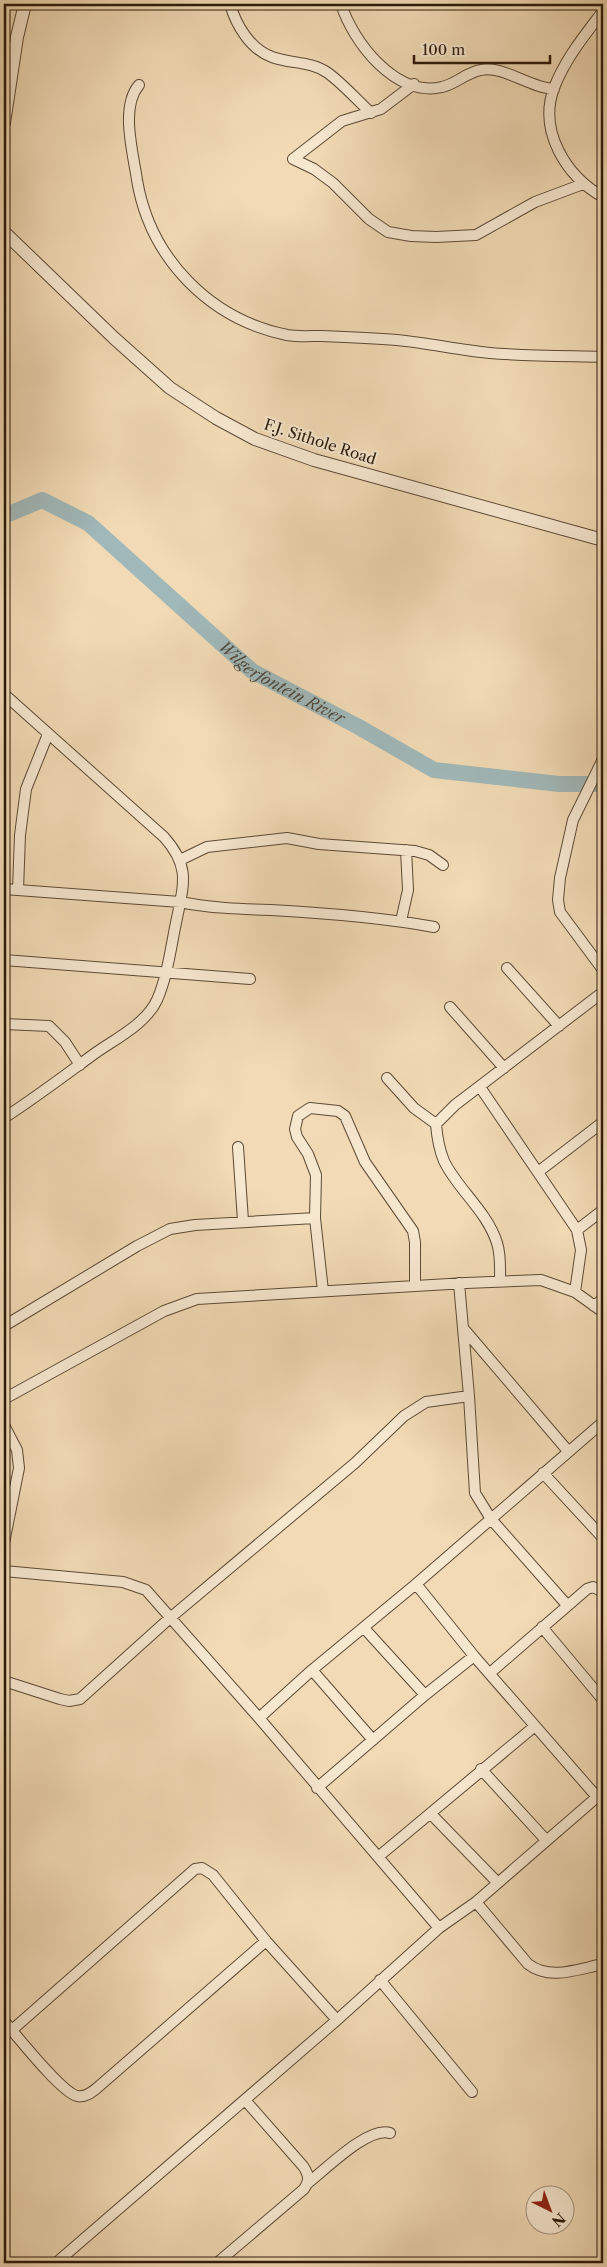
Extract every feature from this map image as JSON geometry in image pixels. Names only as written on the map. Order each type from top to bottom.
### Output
[{"type":"street","points":[[17,4],[22,17]]},
{"type":"street","points":[[4,123],[25,4]]},
{"type":"street","points":[[230,4],[235,20],[259,50],[272,57],[303,62],[328,73],[371,113]]},
{"type":"street","points":[[341,4],[346,21],[356,37],[379,64],[389,73],[414,84],[433,88],[442,87],[481,70],[494,71],[542,88],[554,88]]},
{"type":"street","points":[[603,11],[574,50],[554,88],[550,107],[555,144],[562,158],[584,184],[603,197]]},
{"type":"street","points":[[414,84],[397,99],[381,109],[342,121],[293,159],[314,169],[333,183],[369,219],[388,232],[436,238],[476,235],[535,202],[584,184]]},
{"type":"street","points":[[139,85],[133,92],[128,115],[141,200],[148,223],[172,262],[198,292],[222,309],[252,325],[289,335],[398,340],[491,353],[603,357]]},
{"type":"street","name":"F.J. Sithole Road","points":[[4,232],[114,338],[170,388],[216,418],[255,439],[314,460],[603,540]]},
{"type":"street","points":[[4,694],[164,837],[176,851],[180,860],[183,882],[166,973],[151,1010],[80,1065],[4,1118]]},
{"type":"street","points":[[18,890],[20,835],[26,789],[48,734]]},
{"type":"street","points":[[603,759],[573,820],[560,878],[558,900],[560,912],[603,970]]},
{"type":"street","points":[[180,860],[207,847],[287,838],[319,844],[406,850],[429,855],[443,865]]},
{"type":"street","points":[[400,921],[408,890],[406,850]]},
{"type":"street","points":[[4,889],[180,902],[206,907],[273,910],[400,921],[434,927]]},
{"type":"street","points":[[4,960],[250,979]]},
{"type":"street","points":[[507,968],[559,1026]]},
{"type":"street","points":[[436,1124],[480,1086],[603,992]]},
{"type":"street","points":[[450,1007],[504,1068]]},
{"type":"street","points":[[4,1024],[49,1026],[65,1042],[80,1065]]},
{"type":"street","points":[[387,1078],[414,1108],[436,1124],[439,1146],[445,1163],[491,1227],[500,1258],[500,1281]]},
{"type":"street","points":[[480,1086],[577,1230],[581,1250],[575,1292]]},
{"type":"street","points":[[323,1291],[315,1218],[316,1175],[295,1128],[298,1116],[310,1108],[338,1111],[347,1119],[365,1162],[413,1231],[415,1242],[415,1285]]},
{"type":"street","points":[[538,1172],[603,1122]]},
{"type":"street","points":[[238,1147],[243,1221]]},
{"type":"street","points":[[577,1230],[603,1210]]},
{"type":"street","points":[[4,1326],[137,1246],[170,1229],[243,1221],[315,1218]]},
{"type":"street","points":[[4,1399],[164,1311],[197,1299],[215,1296],[541,1280],[575,1292],[603,1312]]},
{"type":"street","points":[[459,1283],[475,1493],[491,1519],[567,1605]]},
{"type":"street","points":[[594,1306],[603,1299]]},
{"type":"street","points":[[463,1328],[568,1451]]},
{"type":"street","points":[[4,1681],[60,1699],[69,1701],[80,1699],[170,1618],[354,1463],[404,1416],[426,1402],[469,1396]]},
{"type":"street","points":[[260,1718],[312,1670],[416,1584],[603,1422]]},
{"type":"street","points":[[4,1425],[13,1439],[17,1450],[19,1468],[4,1543]]},
{"type":"street","points":[[543,1473],[603,1538]]},
{"type":"street","points":[[4,1571],[128,1584],[146,1590],[260,1718],[317,1788],[439,1928]]},
{"type":"street","points":[[56,2263],[337,2020],[439,1928],[476,1902],[600,1792],[535,1726],[474,1656],[416,1584]]},
{"type":"street","points":[[490,1673],[587,1589],[593,1586],[603,1592]]},
{"type":"street","points":[[364,1628],[425,1695]]},
{"type":"street","points":[[542,1628],[603,1700]]},
{"type":"street","points":[[317,1788],[425,1695],[474,1656]]},
{"type":"street","points":[[312,1670],[373,1740]]},
{"type":"street","points":[[378,1858],[535,1726]]},
{"type":"street","points":[[482,1769],[546,1840]]},
{"type":"street","points":[[431,1814],[497,1882]]},
{"type":"street","points":[[12,2030],[195,1869],[202,1868],[213,1875],[266,1941],[337,2020]]},
{"type":"street","points":[[476,1902],[528,1964],[536,1970],[562,1973],[603,1964]]},
{"type":"street","points":[[4,2021],[68,2091],[78,2096],[85,2095],[98,2088],[266,1941]]},
{"type":"street","points":[[380,1980],[472,2092]]},
{"type":"street","points":[[244,2100],[303,2166],[307,2172],[308,2183]]},
{"type":"street","points":[[217,2263],[304,2189],[308,2183],[367,2137],[381,2132],[390,2133]]},
{"type":"waterway","name":"Wilgerfontein River","points":[[4,516],[42,500],[88,523],[252,671],[357,726],[434,770],[559,784],[603,784]]}]
